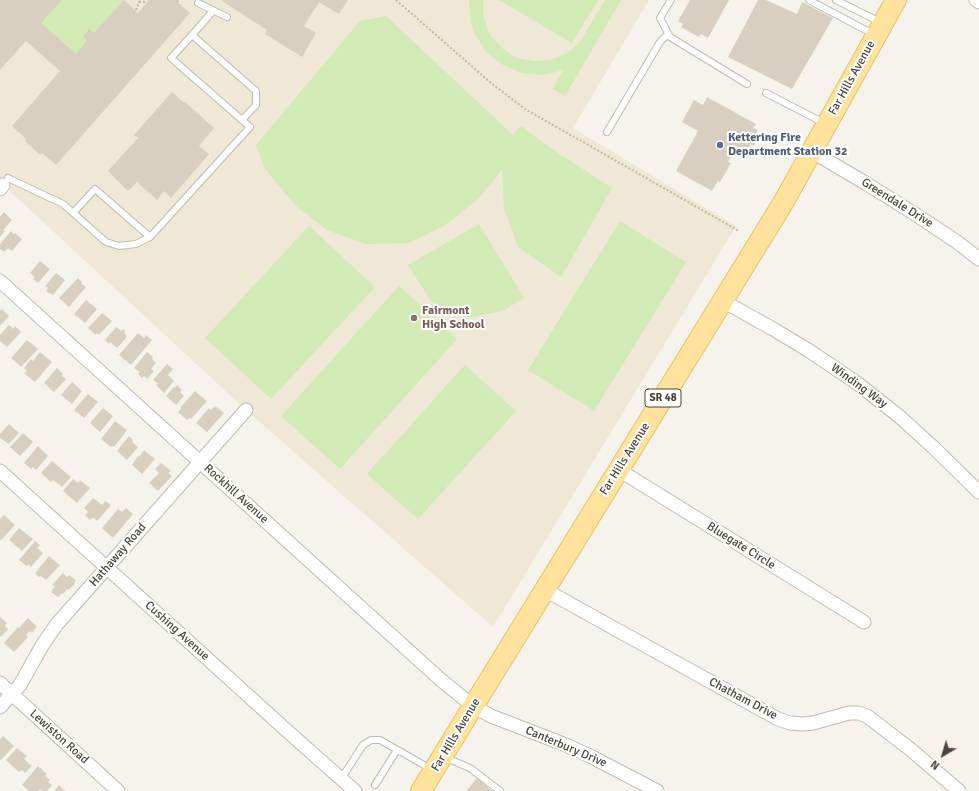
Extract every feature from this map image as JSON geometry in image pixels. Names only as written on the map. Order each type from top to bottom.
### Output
[{"type":"main road","name":"Far Hills Avenue","points":[[422,791],[783,203],[896,0]]},
{"type":"street","name":"Greendale Drive","points":[[811,151],[915,214],[957,242],[979,259]]},
{"type":"street","name":"Rockhill Avenue","points":[[0,281],[441,680],[473,706]]},
{"type":"street","name":"Winding Way","points":[[723,301],[773,329],[857,383],[900,417],[979,492]]},
{"type":"street","name":"Hathaway Road","points":[[0,707],[23,680],[43,644],[57,624],[246,410]]},
{"type":"street","name":"Bluegate Circle","points":[[619,470],[864,622]]},
{"type":"street","name":"Cushing Avenue","points":[[0,471],[355,791]]},
{"type":"street","name":"Chatham Drive","points":[[545,590],[778,719],[790,723],[803,724],[813,723],[849,712],[867,716],[910,749],[959,791]]},
{"type":"street","name":"Lewiston Road","points":[[0,684],[118,791]]},
{"type":"street","name":"Canterbury Drive","points":[[473,706],[491,716],[586,754],[657,791]]},
{"type":"lane","points":[[671,0],[660,18],[670,37],[747,84]]},
{"type":"lane","points":[[809,0],[880,30]]},
{"type":"lane","points":[[836,0],[880,30]]},
{"type":"lane","points":[[198,4],[227,17]]},
{"type":"lane","points":[[4,184],[63,204],[106,242],[119,246],[136,244],[150,237],[250,127],[171,58],[213,11]]},
{"type":"lane","points":[[607,132],[660,42],[668,34]]},
{"type":"lane","points":[[192,35],[256,91],[256,104],[242,120]]},
{"type":"lane","points":[[766,94],[826,124]]},
{"type":"lane","points":[[73,213],[95,188],[150,237]]},
{"type":"lane","points":[[341,779],[363,745],[371,740],[380,740],[397,750],[438,764],[470,768],[500,791]]},
{"type":"lane","points":[[375,785],[397,750]]},
{"type":"path","points":[[136,10],[139,1],[146,0]]},
{"type":"path","points":[[396,0],[491,84],[525,109],[739,231]]},
{"type":"shaded area","name":"Fairmont High School","points":[[0,0],[649,0],[573,128],[736,226],[493,627],[246,410],[0,182]]},
{"type":"green space","points":[[62,0],[124,0],[76,54],[41,23]]},
{"type":"green space","points":[[469,0],[483,0],[483,12],[487,28],[491,36],[503,49],[517,58],[534,61],[551,60],[567,53],[580,42],[605,0],[621,0],[565,96],[553,89],[563,70],[544,75],[522,73],[503,65],[486,52],[471,24]]},
{"type":"green space","points":[[499,0],[598,0],[572,43]]},
{"type":"green space","points":[[386,16],[513,135],[521,126],[549,147],[612,188],[561,277],[518,247],[504,208],[502,170],[478,199],[444,226],[409,243],[365,244],[327,230],[296,206],[265,169],[256,145],[360,21]]},
{"type":"green space","points":[[620,221],[686,262],[594,411],[528,370]]},
{"type":"green space","points":[[479,224],[524,298],[503,311],[466,318],[431,301],[408,265]]},
{"type":"green space","points":[[309,226],[375,287],[271,399],[205,338]]},
{"type":"green space","points":[[399,286],[457,339],[340,469],[281,416]]},
{"type":"green space","points":[[465,365],[516,411],[418,519],[367,474]]},
{"type":"building","points":[[0,0],[62,0],[41,23],[76,54],[87,41],[83,37],[89,29],[94,33],[124,0],[138,13],[149,0],[175,0],[190,13],[56,165],[42,153],[40,155],[12,126],[60,71],[26,41],[0,70]]},
{"type":"building","points":[[348,0],[339,14],[319,2],[304,26],[316,33],[302,57],[265,34],[267,30],[222,1]]},
{"type":"building","points":[[690,0],[729,0],[708,38],[701,34],[699,37],[681,27],[683,24],[678,21]]},
{"type":"building","points":[[758,0],[766,0],[797,14],[802,2],[833,18],[792,89],[728,57]]},
{"type":"building","points":[[172,92],[214,128],[199,146],[209,154],[171,198],[164,191],[157,200],[137,182],[128,191],[108,171],[138,138],[134,135]]},
{"type":"building","name":"Kettering Fire Department Station 32","points":[[707,97],[756,124],[753,128],[758,130],[754,137],[757,139],[754,146],[751,144],[746,153],[741,150],[738,155],[733,152],[728,162],[731,163],[720,182],[718,181],[712,191],[676,171],[698,131],[682,122],[694,100],[703,105]]},
{"type":"building","points":[[4,212],[12,220],[3,230],[5,231],[0,237],[0,217]]},
{"type":"building","points":[[11,231],[22,239],[12,251],[8,248],[4,252],[0,249],[0,244]]},
{"type":"building","points":[[40,261],[50,269],[38,283],[33,279],[35,277],[30,273]]},
{"type":"building","points":[[56,273],[65,280],[53,295],[46,291],[48,288],[45,286]]},
{"type":"building","points":[[78,278],[86,287],[69,307],[59,298]]},
{"type":"building","points":[[86,300],[97,309],[85,323],[74,314]]},
{"type":"building","points":[[2,309],[9,316],[0,326],[0,311]]},
{"type":"building","points":[[102,313],[112,321],[99,335],[97,333],[96,335],[88,328]]},
{"type":"building","points":[[9,325],[13,329],[15,326],[21,332],[7,347],[0,341],[0,335]]},
{"type":"building","points":[[116,327],[121,331],[123,329],[127,337],[117,348],[105,340]]},
{"type":"building","points":[[138,333],[144,338],[146,335],[152,340],[131,365],[119,355]]},
{"type":"building","points":[[27,340],[38,349],[21,367],[11,358]]},
{"type":"building","points":[[40,352],[52,362],[35,382],[24,373],[27,371],[24,368],[31,359],[33,361]]},
{"type":"building","points":[[147,352],[153,357],[152,359],[156,363],[151,369],[154,371],[147,379],[144,376],[142,378],[138,374],[140,372],[134,368]]},
{"type":"building","points":[[167,364],[173,369],[168,375],[174,381],[164,393],[156,385],[158,384],[153,380]]},
{"type":"building","points":[[57,368],[66,379],[54,392],[44,383]]},
{"type":"building","points":[[72,382],[82,391],[72,404],[61,395]]},
{"type":"building","points":[[177,385],[182,390],[180,392],[184,396],[176,405],[166,396]]},
{"type":"building","points":[[195,391],[207,401],[191,419],[190,418],[187,420],[178,412]]},
{"type":"building","points":[[88,394],[98,402],[84,418],[74,410]]},
{"type":"building","points":[[215,406],[224,413],[207,432],[196,423],[209,408],[211,410]]},
{"type":"building","points":[[103,408],[113,416],[100,432],[90,423]]},
{"type":"building","points":[[115,421],[127,430],[114,447],[111,447],[101,439]]},
{"type":"building","points":[[9,424],[19,433],[9,444],[0,438],[0,434]]},
{"type":"building","points":[[23,433],[33,442],[20,456],[10,447]]},
{"type":"building","points":[[129,436],[133,440],[132,442],[138,447],[127,460],[117,451]]},
{"type":"building","points":[[38,446],[48,456],[36,470],[33,467],[31,469],[24,463]]},
{"type":"building","points":[[144,450],[155,459],[142,474],[132,465]]},
{"type":"building","points":[[52,461],[71,477],[62,487],[53,480],[51,482],[41,473]]},
{"type":"building","points":[[161,463],[171,471],[168,473],[172,476],[158,491],[149,483],[159,473],[155,469]]},
{"type":"building","points":[[73,479],[78,483],[80,480],[90,488],[77,503],[63,491]]},
{"type":"building","points":[[93,498],[102,505],[105,501],[111,505],[97,521],[93,517],[90,520],[85,515],[88,512],[84,508]]},
{"type":"building","points":[[126,508],[133,514],[113,538],[102,528],[118,509],[122,512]]},
{"type":"building","points":[[4,515],[15,525],[1,540],[0,519]]},
{"type":"building","points":[[19,528],[33,539],[22,551],[9,540]]},
{"type":"building","points":[[35,541],[40,545],[37,548],[43,553],[31,567],[19,560]]},
{"type":"building","points":[[49,556],[60,565],[46,580],[41,576],[39,577],[35,573]]},
{"type":"building","points":[[63,573],[67,577],[69,575],[76,580],[74,583],[75,584],[58,597],[51,592],[55,587],[52,585]]},
{"type":"building","points":[[0,617],[7,623],[5,626],[8,629],[1,637],[0,636]]},
{"type":"building","points":[[28,618],[37,627],[32,633],[30,631],[26,635],[28,637],[14,652],[4,643]]},
{"type":"building","points":[[3,736],[14,746],[1,760],[0,740]]},
{"type":"building","points":[[17,748],[27,756],[24,759],[32,766],[25,773],[22,770],[19,772],[6,760]]},
{"type":"building","points":[[38,766],[47,774],[45,776],[50,780],[48,782],[52,785],[47,791],[40,789],[38,791],[29,791],[22,785]]},
{"type":"building","points":[[477,778],[492,791],[466,791]]},
{"type":"building","points":[[59,785],[65,791],[54,791]]},
{"type":"place","name":"Kettering Fire Department Station 32","points":[[720,145]]},
{"type":"place","name":"Fairmont High School","points":[[414,318]]}]
